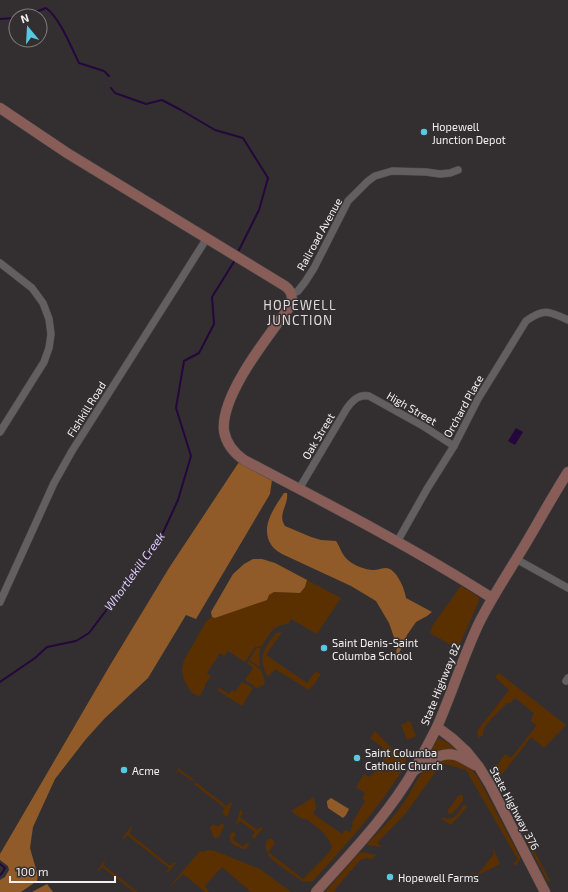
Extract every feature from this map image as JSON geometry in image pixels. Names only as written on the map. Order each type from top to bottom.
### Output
[{"type":"main road","points":[[0,108],[67,153],[286,286],[290,290],[292,300],[291,305],[246,369],[234,389],[227,406],[224,430],[227,441],[239,456],[444,568],[492,598]]},
{"type":"main road","name":"State Highway 82","points":[[316,892],[379,821],[414,771],[437,727],[471,641],[492,598],[568,472]]},
{"type":"main road","name":"State Highway 376","points":[[437,727],[453,739],[479,766],[545,892]]},
{"type":"main road","points":[[414,771],[440,755],[453,755],[479,766]]},
{"type":"street","name":"Railroad Avenue","points":[[291,294],[298,291],[314,268],[348,201],[368,181],[375,176],[392,171],[440,174],[458,170]]},
{"type":"street","name":"Fishkill Road","points":[[0,602],[54,483],[72,451],[207,238]]},
{"type":"street","points":[[0,432],[44,362],[49,348],[51,334],[49,319],[43,303],[32,288],[1,266]]},
{"type":"street","name":"Orchard Place","points":[[397,542],[427,489],[454,446],[478,398],[526,321],[536,314],[545,312],[554,313],[568,320]]},
{"type":"street","name":"High Street","points":[[358,397],[369,396],[423,426],[454,446]]},
{"type":"street","name":"Oak Street","points":[[299,489],[347,408],[358,397]]},
{"type":"street","points":[[516,559],[568,588]]},
{"type":"shaded area","points":[[516,428],[523,432],[515,445],[508,441]]},
{"type":"shaded area","points":[[239,462],[272,480],[270,494],[196,619],[186,615],[148,678],[105,718],[86,739],[55,779],[33,827],[30,848],[38,876],[37,881],[21,892],[0,892],[0,880],[5,877],[9,870],[8,866],[0,860],[0,854],[109,667],[169,568]]},
{"type":"shaded area","points":[[284,493],[287,493],[282,517],[285,526],[321,540],[336,541],[347,560],[362,568],[370,570],[390,569],[399,580],[406,598],[432,612],[416,622],[407,635],[395,663],[397,646],[389,623],[376,601],[351,586],[282,554],[272,546],[268,539],[267,525],[272,512]]},
{"type":"shaded area","points":[[253,559],[262,559],[275,563],[307,580],[305,587],[300,593],[274,592],[269,595],[267,600],[215,618],[212,617],[211,612],[233,574],[244,564]]},
{"type":"shaded area","points":[[307,580],[341,598],[317,634],[291,619],[288,624],[275,628],[262,646],[255,647],[245,662],[228,651],[224,656],[220,653],[207,673],[211,676],[199,697],[191,692],[184,680],[182,670],[184,660],[207,620],[212,617],[215,618],[234,611],[274,592],[300,593],[305,587]]},
{"type":"shaded area","points":[[461,586],[477,596],[479,601],[455,655],[456,648],[430,633],[433,625]]},
{"type":"shaded area","points":[[282,632],[266,655],[307,683],[316,671],[321,674],[309,690],[275,669],[268,677],[263,664],[263,654],[276,633]]},
{"type":"shaded area","points":[[256,648],[261,648],[259,655],[260,667],[249,660]]},
{"type":"shaded area","points":[[249,661],[261,670],[265,682],[263,686],[261,685],[258,689],[245,680],[253,668],[247,663]]},
{"type":"shaded area","points":[[499,673],[566,725],[544,748],[531,737],[500,777],[497,775],[494,778],[491,769],[498,764],[505,754],[511,758],[536,726],[531,720],[534,713],[515,698],[510,703],[507,703],[492,718],[484,728],[483,735],[478,738],[477,731],[509,690],[495,677]]},
{"type":"shaded area","points":[[242,682],[253,688],[242,706],[217,690],[219,688],[229,694],[232,690],[235,692]]},
{"type":"shaded area","points":[[410,721],[416,736],[407,740],[401,725]]},
{"type":"shaded area","points":[[375,731],[394,750],[407,757],[403,769],[354,836],[313,881],[302,881],[270,857],[266,848],[267,841],[268,839],[271,839],[275,843],[268,852],[303,879],[328,854],[332,847],[321,831],[306,819],[302,819],[291,811],[314,797],[316,808],[313,814],[342,834],[345,830],[350,832],[353,826],[352,823],[365,801],[362,798],[365,793],[356,787],[364,774],[369,777],[371,774],[372,776],[384,758],[382,747],[370,738]]},
{"type":"shaded area","points":[[438,738],[447,743],[461,754],[428,757]]},
{"type":"shaded area","points":[[450,758],[466,765],[478,777],[520,857],[520,860],[516,865],[513,863],[518,860],[466,770],[442,763],[406,813],[377,843],[382,847],[367,845],[398,810],[428,766],[435,761]]},
{"type":"shaded area","points":[[182,763],[179,769],[194,780],[194,782],[178,771],[174,775]]},
{"type":"shaded area","points":[[195,783],[226,806],[231,802],[232,803],[227,817],[222,813],[225,808],[195,785]]},
{"type":"shaded area","points":[[459,795],[463,796],[463,801],[453,813],[448,813],[448,810]]},
{"type":"shaded area","points":[[331,798],[349,809],[343,818],[328,808],[327,801]]},
{"type":"shaded area","points":[[464,805],[467,807],[452,824],[449,824],[442,819],[442,817],[452,818]]},
{"type":"shaded area","points":[[241,810],[243,813],[240,817],[257,830],[261,827],[263,828],[254,839],[252,837],[255,832],[240,821],[236,824]]},
{"type":"shaded area","points":[[222,823],[224,826],[219,837],[214,838],[210,828],[213,824],[218,827]]},
{"type":"shaded area","points":[[131,827],[132,828],[129,833],[170,866],[174,862],[176,863],[167,873],[166,872],[169,868],[127,835],[123,839],[122,838]]},
{"type":"shaded area","points":[[233,832],[236,834],[233,839],[243,847],[246,843],[248,843],[249,845],[247,848],[243,849],[231,842],[230,836]]},
{"type":"shaded area","points":[[525,833],[550,881],[548,882],[523,835]]},
{"type":"shaded area","points":[[492,849],[494,850],[500,864],[476,875],[494,854]]},
{"type":"shaded area","points":[[208,850],[215,851],[260,869],[291,892],[251,892],[222,867],[205,886],[209,892],[205,892],[183,874],[170,887],[200,851],[203,852]]},
{"type":"shaded area","points":[[363,852],[376,855],[372,859],[361,859],[334,892],[325,892],[359,853]]},
{"type":"shaded area","points":[[106,859],[103,865],[138,892],[134,892],[102,867],[98,871],[97,870]]},
{"type":"shaded area","points":[[47,884],[53,892],[32,892]]},
{"type":"waterway","name":"Whortlekill Creek","points":[[48,10],[56,19],[69,41],[79,63],[104,71],[109,76]]},
{"type":"waterway","name":"Whortlekill Creek","points":[[0,19],[8,18]]},
{"type":"waterway","name":"Whortlekill Creek","points":[[111,88],[115,93],[146,104],[162,100],[215,130],[243,138],[268,178],[259,210],[239,250]]},
{"type":"waterway","name":"Whortlekill Creek","points":[[0,682],[35,658],[47,647],[76,641],[89,633],[160,539],[178,500],[191,456],[176,408],[184,361],[199,353],[214,324],[212,297],[235,260]]},
{"type":"waterway","name":"Whortlekill Creek","points":[[0,864],[5,868],[0,875]]},
{"type":"place","name":"Hopewell Junction Depot","points":[[424,132]]},
{"type":"place","name":"Saint Denis-Saint Columba School","points":[[324,648]]},
{"type":"place","name":"Saint Columba Catholic Church","points":[[357,758]]},
{"type":"place","name":"Acme","points":[[124,770]]},
{"type":"place","name":"Hopewell Farms","points":[[390,877]]},
{"type":"district","name":"HOPEWELL JUNCTION","points":[[300,312]]}]
